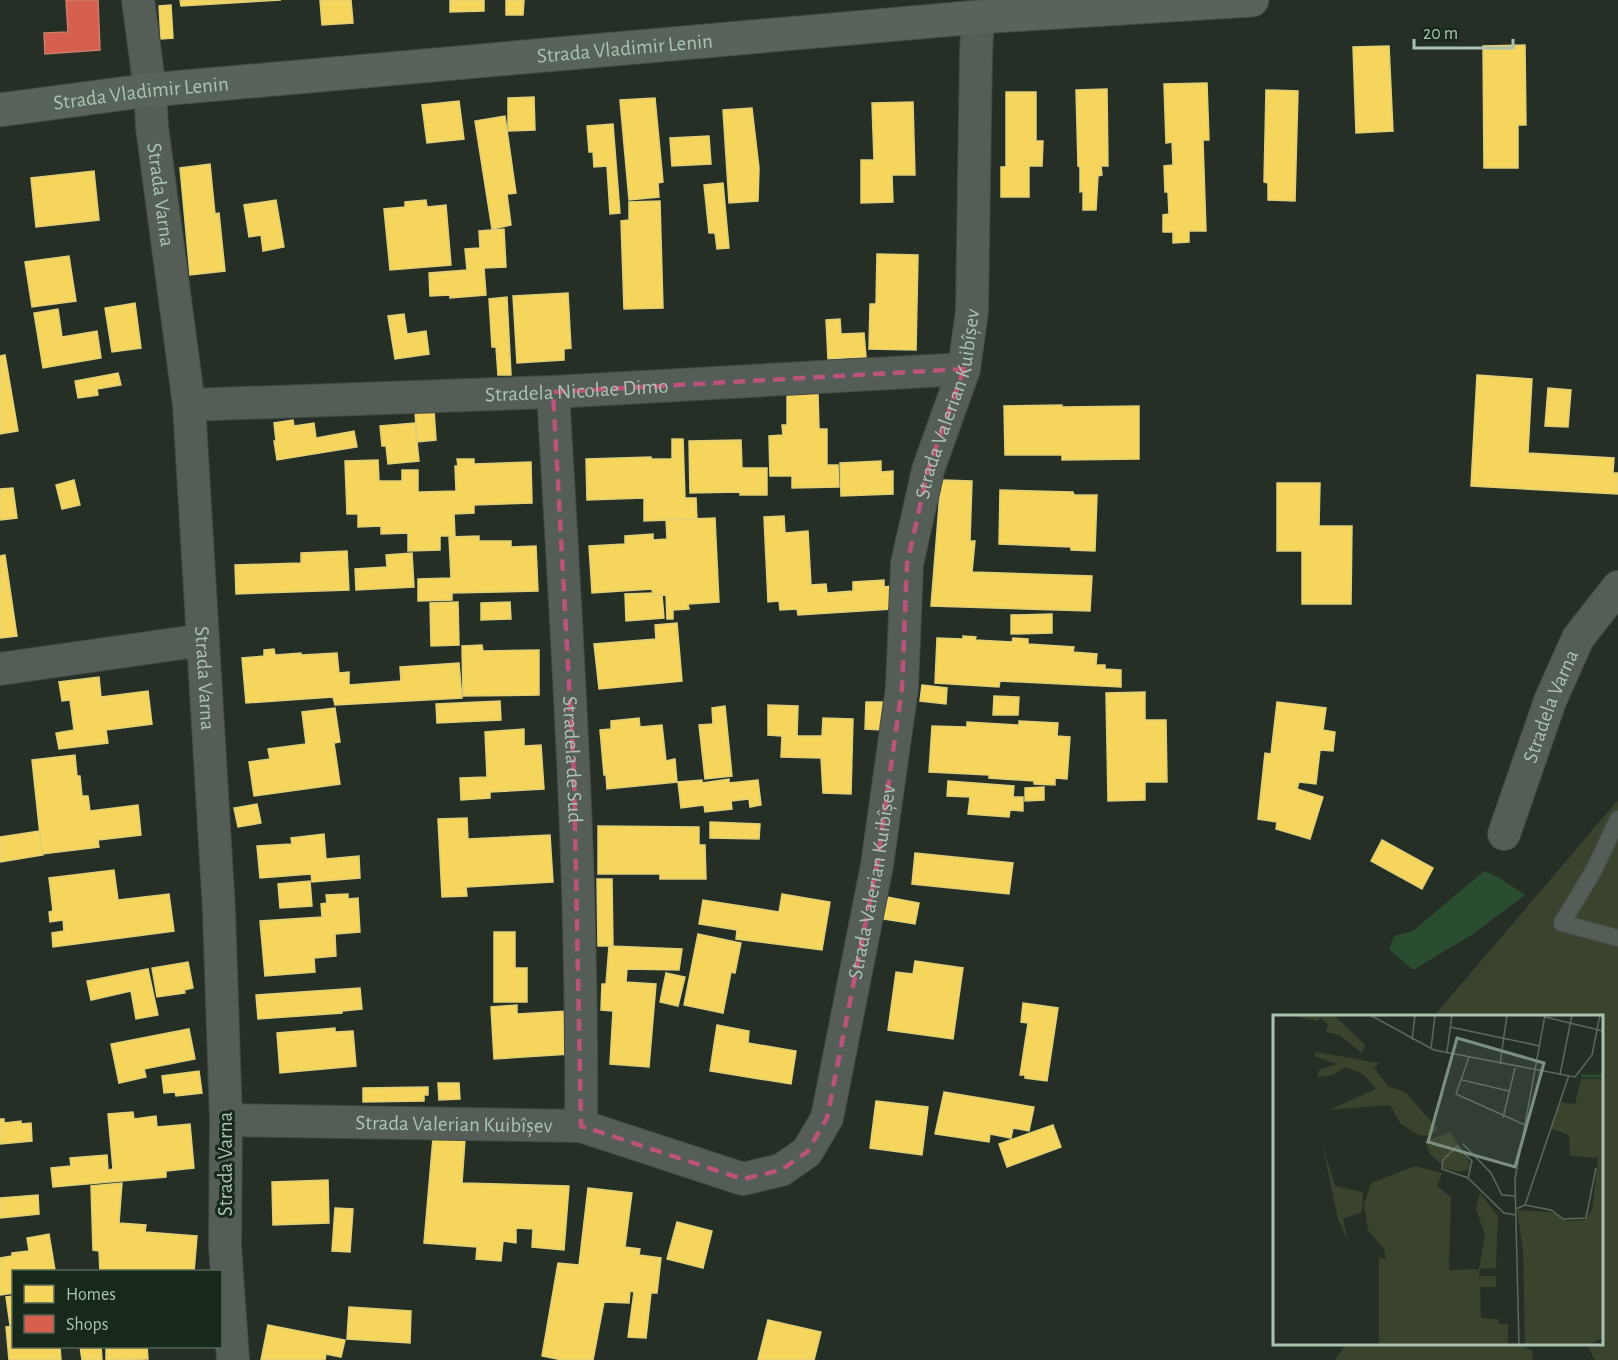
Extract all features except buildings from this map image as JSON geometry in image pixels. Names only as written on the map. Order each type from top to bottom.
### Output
[{"type":"main road","name":"Strada Vladimir Lenin","points":[[0,110],[150,90],[978,17],[1252,0]]},
{"type":"street","name":"Strada Varna","points":[[138,0],[150,90],[152,127],[189,405],[219,911],[226,1120],[225,1246],[233,1360]]},
{"type":"street","name":"Strada Valerian Kuibîșev","points":[[226,1120],[581,1126],[743,1179],[781,1170],[807,1152],[827,1118],[877,865],[902,688],[907,564],[928,470],[964,369],[972,311],[978,17]]},
{"type":"street","name":"Stradela Nicolae Dimo","points":[[189,405],[553,392],[964,369]]},
{"type":"street","name":"Stradela de Sud","points":[[553,392],[574,775],[582,1054],[581,1126]]},
{"type":"street","name":"Stradela Varna","points":[[1504,834],[1550,701],[1578,638],[1618,587]]},
{"type":"street","points":[[0,669],[203,640]]},
{"type":"lane","points":[[1618,819],[1594,870],[1562,923],[1618,938]]},
{"type":"highlighted area","points":[[964,369],[928,470],[907,564],[902,688],[877,865],[827,1118],[807,1152],[781,1170],[743,1179],[581,1126],[574,775],[553,392]]},
{"type":"shaded area","points":[[1618,800],[1618,1360],[1595,1360],[1587,1345],[1603,1345],[1603,1015],[1435,1015]]},
{"type":"shaded area","points":[[1484,871],[1500,878],[1525,895],[1473,934],[1413,970],[1389,949],[1394,936],[1413,931]]},
{"type":"shaded area","points":[[1345,1345],[1520,1345],[1532,1351],[1533,1360],[1335,1360]]}]
